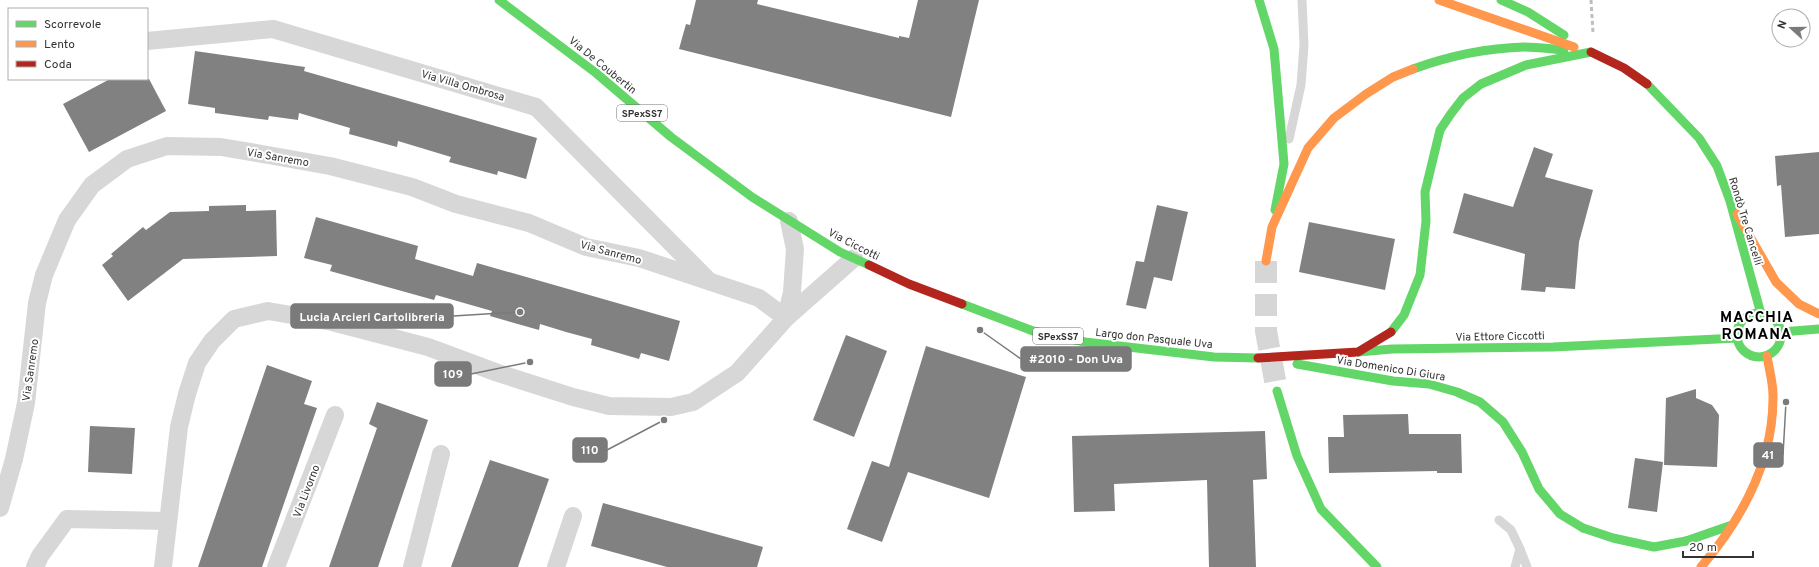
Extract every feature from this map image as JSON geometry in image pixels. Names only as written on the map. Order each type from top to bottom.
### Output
[{"type":"main road","name":"Via De Coubertin","points":[[499,0],[596,73],[671,137],[752,197],[789,221]]},
{"type":"main road","points":[[1259,0],[1274,49],[1284,164],[1272,226]]},
{"type":"main road","points":[[1439,0],[1591,52]]},
{"type":"main road","points":[[1501,0],[1528,12],[1591,52]]},
{"type":"main road","name":"Rondò Tre Cancelli","points":[[1266,261],[1272,226],[1308,148],[1334,118],[1393,77],[1435,61],[1473,52],[1525,47],[1591,52],[1624,68],[1647,84],[1699,138],[1716,166],[1730,201],[1761,314]]},
{"type":"main road","points":[[1358,352],[1393,330],[1404,315],[1414,294],[1420,274],[1423,254],[1426,221],[1424,192],[1429,168],[1440,130],[1462,98],[1481,84],[1526,64],[1591,52]]},
{"type":"main road","points":[[1730,201],[1776,282],[1799,304],[1819,314]]},
{"type":"main road","name":"Via Ciccotti","points":[[789,221],[840,252],[909,284]]},
{"type":"main road","name":"Largo don Pasquale Uva","points":[[909,284],[1033,330],[1085,342],[1214,357],[1263,358]]},
{"type":"main road","points":[[1755,314],[1761,314],[1774,319],[1781,332],[1778,346],[1773,352],[1766,356],[1760,357],[1748,354],[1740,344],[1738,338],[1740,325],[1744,320],[1755,314]]},
{"type":"main road","points":[[1781,332],[1819,329]]},
{"type":"main road","name":"Via Ettore Ciccotti","points":[[1263,358],[1392,349],[1553,348],[1738,338]]},
{"type":"main road","points":[[1701,567],[1732,525],[1746,503],[1766,453],[1773,394],[1766,356]]},
{"type":"main road","name":"Via Domenico Di Giura","points":[[1263,358],[1393,381],[1429,384],[1457,392],[1480,402],[1503,422],[1522,452],[1538,489],[1560,514],[1583,528],[1613,538],[1654,547],[1686,541],[1732,525]]},
{"type":"main road","points":[[1277,391],[1297,456],[1321,509],[1338,541]]},
{"type":"main road","points":[[1321,509],[1377,567]]},
{"type":"street","name":"Via Villa Ombrosa","points":[[148,41],[273,29],[536,107],[711,282]]},
{"type":"street","name":"Via Sanremo","points":[[0,508],[14,459],[26,403],[37,303],[44,275],[67,220],[92,185],[127,159],[167,146],[221,147],[330,166],[412,187],[456,204],[529,223],[586,247],[639,258],[759,298],[786,318]]},
{"type":"street","points":[[786,318],[792,292],[795,249],[789,221]]},
{"type":"street","points":[[163,567],[167,521],[179,427],[187,394],[197,363],[212,341],[234,318],[268,311],[332,322],[428,346],[498,373],[573,397],[609,406],[671,407],[693,402],[737,373],[786,318],[854,258]]},
{"type":"street","name":"Via Livorno","points":[[276,567],[335,415]]},
{"type":"street","points":[[412,567],[440,454]]},
{"type":"street","points":[[556,567],[573,516]]},
{"type":"street","points":[[34,567],[40,556],[67,519],[167,521]]},
{"type":"lane","points":[[1284,164],[1301,85],[1304,45],[1302,0]]},
{"type":"lane","points":[[1499,520],[1511,530],[1527,567]]},
{"type":"lane","points":[[1515,567],[1520,549]]},
{"type":"building","points":[[696,0],[758,0],[757,4],[899,38],[899,36],[909,38],[918,0],[979,0],[951,117],[679,49],[686,24],[690,25]]},
{"type":"building","points":[[195,51],[305,67],[304,71],[537,138],[526,179],[498,171],[497,175],[449,162],[451,157],[398,141],[397,147],[349,134],[350,128],[299,113],[298,120],[269,116],[268,120],[215,113],[215,108],[188,104]]},
{"type":"building","points":[[149,79],[166,111],[89,152],[63,104],[108,80]]},
{"type":"building","points":[[1534,147],[1553,154],[1545,177],[1593,190],[1579,242],[1575,289],[1546,287],[1545,292],[1521,290],[1525,254],[1453,233],[1464,193],[1513,207]]},
{"type":"building","points":[[1819,152],[1819,234],[1785,237],[1781,185],[1777,186],[1775,156]]},
{"type":"building","points":[[246,205],[246,211],[276,210],[277,256],[183,259],[128,301],[102,265],[113,256],[111,254],[143,227],[146,230],[170,212],[209,211],[209,206]]},
{"type":"building","points":[[1157,205],[1188,212],[1172,281],[1154,277],[1146,309],[1126,305],[1136,261],[1144,262]]},
{"type":"building","points":[[316,217],[418,246],[415,259],[473,276],[477,263],[680,321],[669,361],[641,353],[639,359],[591,345],[592,339],[540,324],[539,330],[490,316],[492,311],[436,295],[434,300],[330,271],[332,265],[304,258]]},
{"type":"building","points":[[1309,222],[1395,239],[1385,290],[1299,272]]},
{"type":"building","points":[[846,335],[887,351],[854,437],[813,420]]},
{"type":"building","points":[[926,346],[1026,377],[989,498],[908,472],[882,542],[847,529],[872,461],[889,467]]},
{"type":"building","points":[[267,365],[312,381],[304,404],[317,408],[262,567],[198,567]]},
{"type":"building","points":[[1696,389],[1696,398],[1712,405],[1719,415],[1717,467],[1664,465],[1666,398]]},
{"type":"building","points":[[377,402],[428,420],[378,567],[329,567],[377,428],[369,424]]},
{"type":"building","points":[[1408,414],[1409,434],[1461,434],[1462,473],[1437,473],[1437,471],[1329,473],[1328,437],[1344,437],[1343,415]]},
{"type":"building","points":[[90,426],[135,428],[132,474],[88,472]]},
{"type":"building","points":[[1265,431],[1267,479],[1253,480],[1256,567],[1209,567],[1207,480],[1114,484],[1115,511],[1074,512],[1072,436]]},
{"type":"building","points":[[1635,458],[1663,462],[1657,512],[1628,508]]},
{"type":"building","points":[[490,460],[549,479],[518,567],[451,567]]},
{"type":"building","points":[[603,503],[763,547],[757,567],[667,567],[591,546]]},
{"type":"tunnel","points":[[1266,261],[1266,331],[1277,391]]},
{"type":"railway","points":[[1591,0],[1593,33]]},
{"type":"traffic: fast","points":[[499,0],[596,73],[671,137],[752,197],[840,252],[869,265]]},
{"type":"traffic: fast","points":[[1259,0],[1274,49],[1284,164],[1275,210]]},
{"type":"traffic: fast","points":[[1501,0],[1528,12],[1564,35]]},
{"type":"traffic: fast","points":[[1413,69],[1440,60],[1496,49],[1524,47],[1564,50]]},
{"type":"traffic: fast","points":[[1391,332],[1404,315],[1420,275],[1426,221],[1425,192],[1440,130],[1450,115],[1463,98],[1481,84],[1526,65],[1591,52]]},
{"type":"traffic: fast","points":[[1647,84],[1699,138],[1717,166],[1730,201],[1761,314]]},
{"type":"traffic: fast","points":[[962,304],[1033,331],[1085,342],[1214,357],[1258,358]]},
{"type":"traffic: fast","points":[[1759,313],[1771,317],[1777,323],[1781,335],[1777,347],[1771,353],[1759,357],[1747,353],[1741,347],[1737,335],[1741,323],[1747,317],[1759,313]]},
{"type":"traffic: fast","points":[[1781,332],[1819,329]]},
{"type":"traffic: fast","points":[[1358,352],[1392,349],[1553,347],[1738,338]]},
{"type":"traffic: fast","points":[[1297,364],[1393,381],[1429,384],[1457,392],[1480,402],[1503,422],[1522,452],[1539,489],[1560,514],[1583,528]]},
{"type":"traffic: fast","points":[[1277,391],[1297,456],[1321,509],[1377,567]]},
{"type":"traffic: fast","points":[[1686,541],[1732,525]]},
{"type":"traffic: fast","points":[[1583,528],[1613,538],[1654,547],[1686,541]]},
{"type":"traffic: slow","points":[[1439,0],[1574,47]]},
{"type":"traffic: slow","points":[[1266,261],[1272,227],[1308,148],[1334,118],[1366,94],[1393,77],[1413,69]]},
{"type":"traffic: slow","points":[[1737,214],[1776,282],[1799,304],[1819,314]]},
{"type":"traffic: slow","points":[[1701,567],[1730,529],[1742,509],[1753,487],[1768,443],[1772,419],[1773,390],[1767,356]]},
{"type":"traffic: jam","points":[[1591,52],[1624,68],[1647,84]]},
{"type":"traffic: jam","points":[[869,265],[909,284],[962,304]]},
{"type":"traffic: jam","points":[[1258,358],[1358,352],[1391,332]]},
{"type":"place","name":"Lucia Arcieri Cartolibreria","points":[[520,312]]},
{"type":"place","name":"#2010 - Don Uva","points":[[980,330]]},
{"type":"place","name":"109","points":[[530,362]]},
{"type":"place","name":"41","points":[[1786,402]]},
{"type":"place","name":"110","points":[[664,420]]},
{"type":"district","name":"MACCHIA ROMANA","points":[[1757,326]]}]
